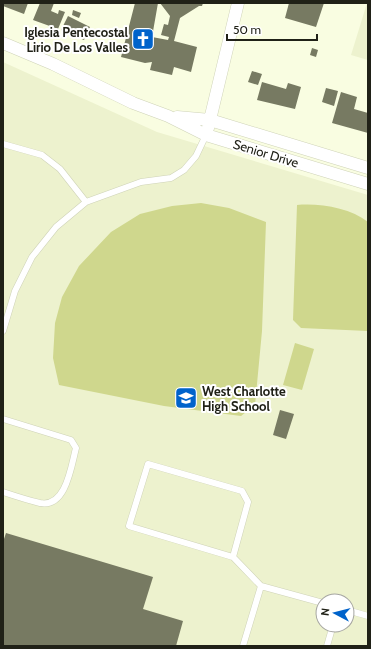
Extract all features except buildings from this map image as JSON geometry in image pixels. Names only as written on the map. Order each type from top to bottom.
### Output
[{"type":"street","points":[[206,135],[238,3]]},
{"type":"street","name":"Senior Drive","points":[[3,44],[53,64],[133,103],[168,116],[206,135],[368,184]]},
{"type":"street","name":"Senior Drive","points":[[168,116],[210,120],[368,168]]},
{"type":"lane","points":[[3,330],[15,291],[32,257],[56,227],[86,202],[141,182],[171,178],[184,170],[196,156],[206,135]]},
{"type":"lane","points":[[3,144],[42,155],[60,169],[86,202]]},
{"type":"lane","points":[[3,419],[71,440],[76,448],[64,491],[54,501],[41,503],[3,492]]},
{"type":"lane","points":[[233,557],[248,502],[242,491],[148,464],[129,526],[233,557],[261,586],[315,602]]},
{"type":"lane","points":[[243,646],[261,586]]},
{"type":"lane","points":[[355,612],[368,616]]},
{"type":"lane","points":[[327,646],[331,633]]},
{"type":"shaded area","points":[[368,3],[368,60],[351,55]]},
{"type":"shaded area","name":"West Charlotte High School","points":[[3,62],[157,132],[368,195],[368,646],[3,646]]},
{"type":"green space","points":[[201,203],[229,208],[266,222],[262,331],[255,405],[241,416],[164,406],[59,385],[53,358],[55,323],[62,297],[79,266],[111,232],[140,214],[172,206]]},
{"type":"green space","points":[[297,205],[325,206],[344,210],[361,217],[368,222],[368,331],[301,328],[293,320]]},
{"type":"green space","points":[[295,343],[314,349],[302,390],[283,385]]},
{"type":"place","name":"Iglesia Pentecostal Lirio De Los Valles","points":[[143,39]]},
{"type":"place","name":"West Charlotte High School","points":[[186,398]]}]
